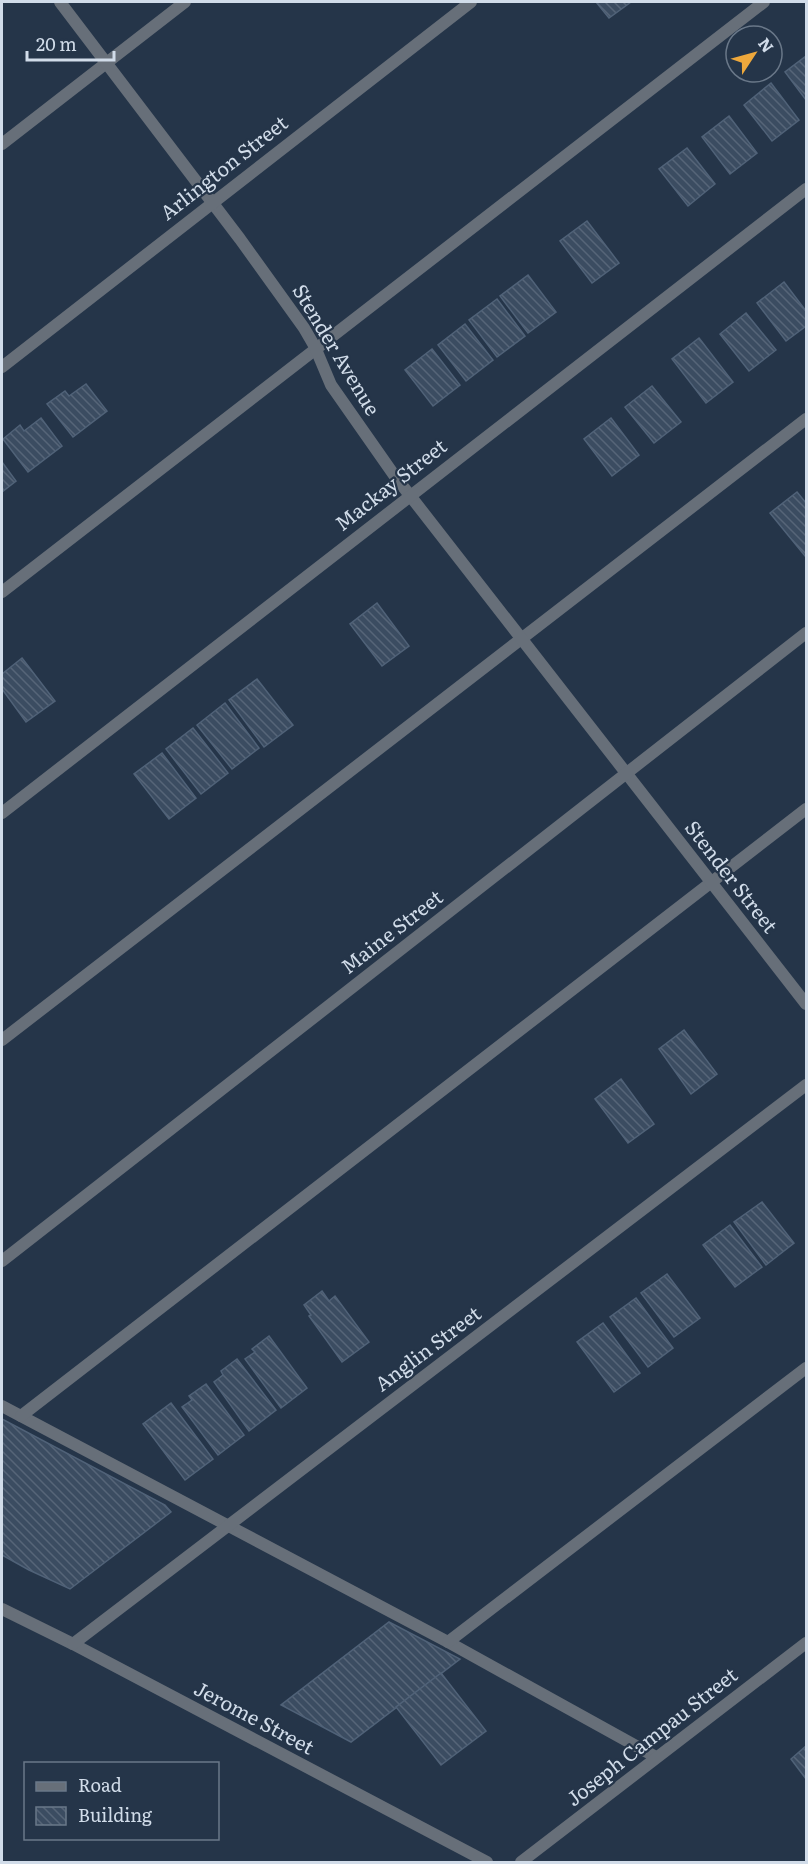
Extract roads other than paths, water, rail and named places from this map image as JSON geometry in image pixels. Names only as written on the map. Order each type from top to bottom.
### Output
[{"type":"street","name":"Stender Avenue","points":[[60,2],[304,328],[315,347],[331,386],[410,495],[626,773]]},
{"type":"street","points":[[2,144],[185,2]]},
{"type":"street","name":"Arlington Street","points":[[2,367],[211,202],[471,2]]},
{"type":"street","points":[[2,592],[315,347],[764,2]]},
{"type":"street","name":"Mackay Street","points":[[2,813],[807,189]]},
{"type":"street","points":[[2,1040],[807,419]]},
{"type":"street","name":"Maine Street","points":[[2,1261],[807,633]]},
{"type":"street","name":"Stender Street","points":[[626,773],[807,1005]]},
{"type":"street","points":[[21,1416],[807,809]]},
{"type":"street","name":"Anglin Street","points":[[73,1644],[807,1085]]},
{"type":"street","points":[[448,1642],[807,1368]]},
{"type":"street","points":[[2,1406],[448,1642],[656,1757]]},
{"type":"street","name":"Jerome Street","points":[[2,1609],[73,1644],[487,1863]]},
{"type":"street","name":"Joseph Campau Street","points":[[521,1863],[807,1643]]}]
